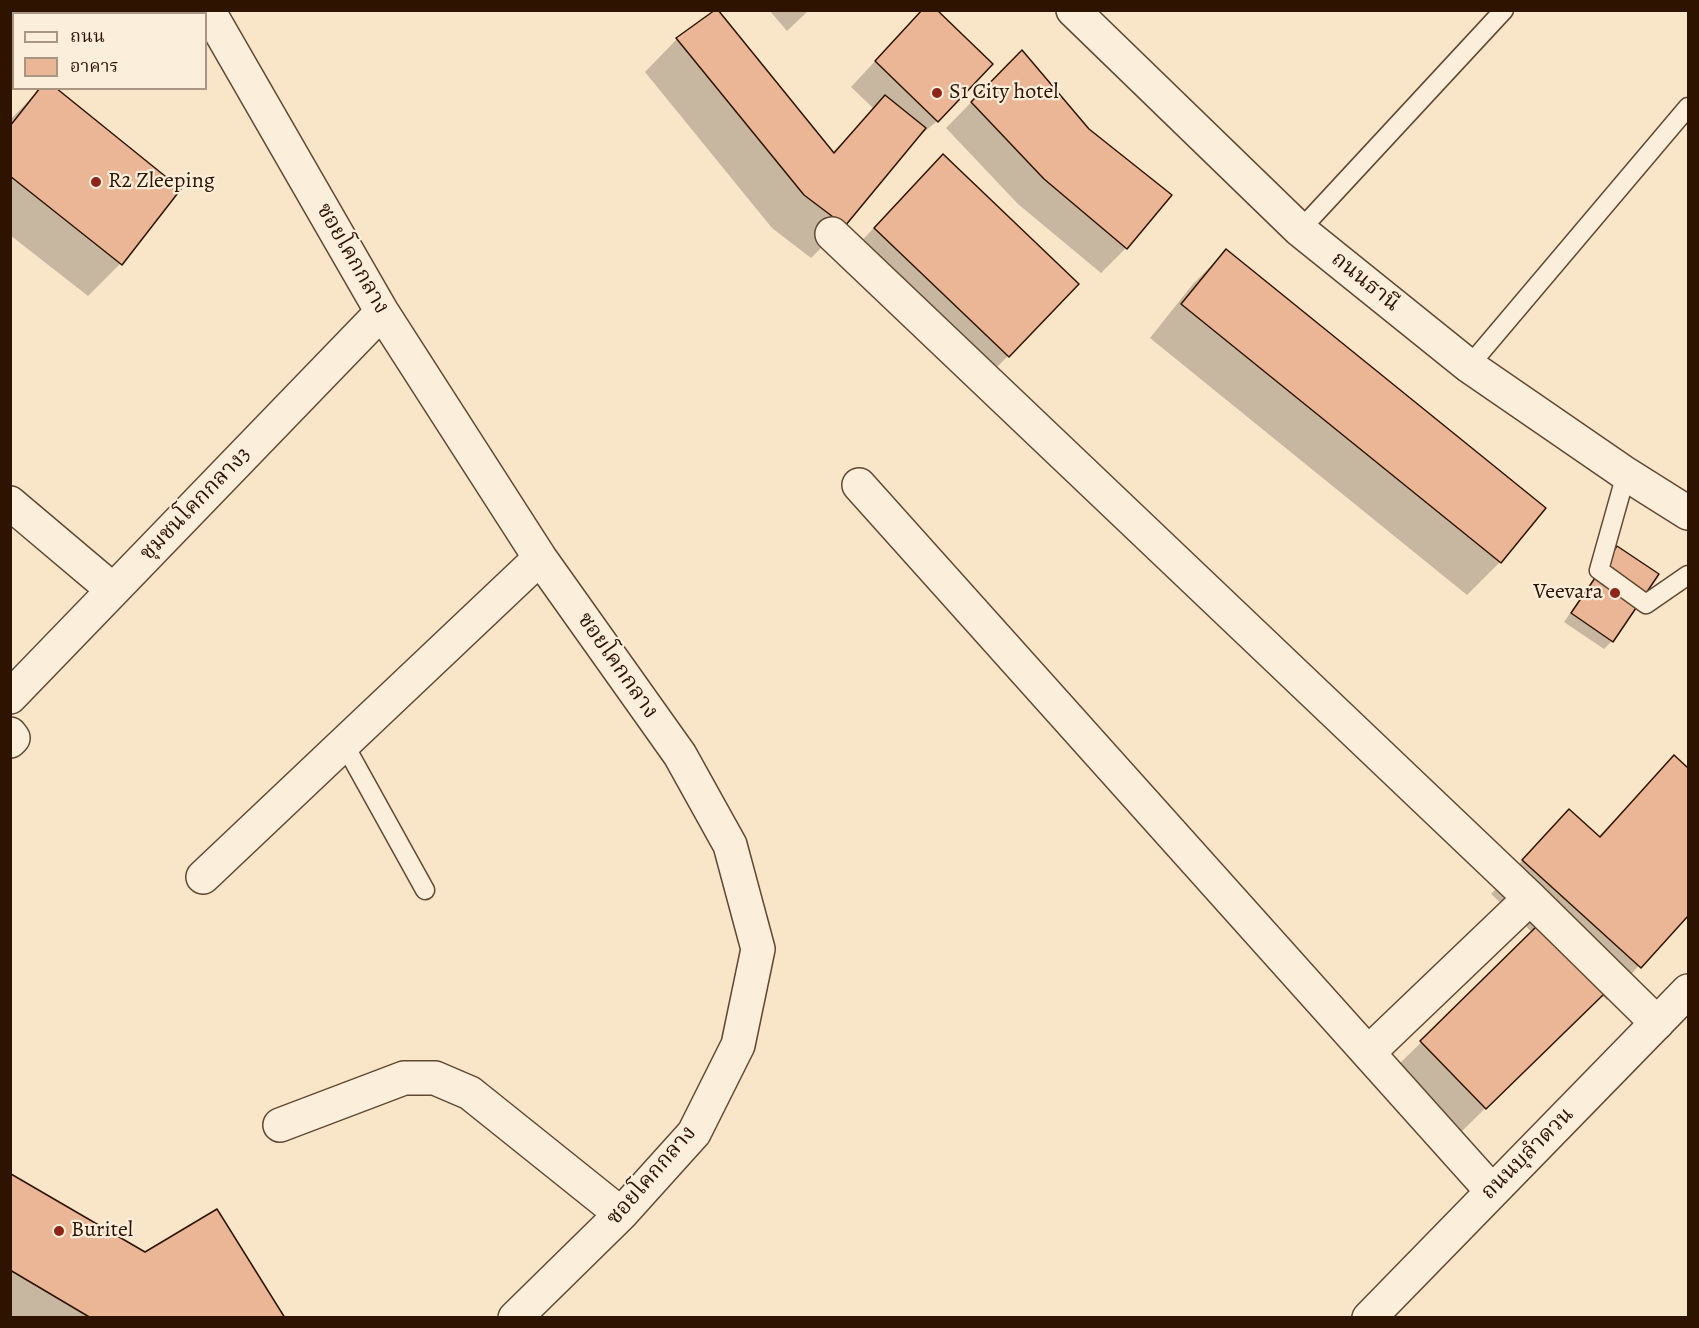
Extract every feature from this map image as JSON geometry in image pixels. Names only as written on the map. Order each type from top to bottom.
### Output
[{"type":"street","name":"ซอยโคกกลาง","points":[[208,10],[382,312],[540,558],[680,755],[730,845],[758,949],[738,1045],[694,1132],[621,1214],[514,1317]]},
{"type":"street","name":"ถนนธานี","points":[[1074,10],[1300,230],[1469,366],[1626,474],[1689,513]]},
{"type":"street","points":[[832,234],[1530,898],[1657,1023]]},
{"type":"street","name":"ชุมชนโคกกลาง3","points":[[10,697],[382,312]]},
{"type":"street","points":[[859,485],[1491,1190]]},
{"type":"street","points":[[10,503],[113,590]]},
{"type":"street","points":[[203,877],[540,558]]},
{"type":"street","points":[[10,734],[13,738],[10,741]]},
{"type":"street","points":[[1369,1052],[1530,898]]},
{"type":"street","name":"ถนนบุลำดวน","points":[[1369,1317],[1491,1190],[1689,991]]},
{"type":"street","points":[[280,1125],[404,1078],[435,1078],[470,1093],[621,1214]]},
{"type":"lane","points":[[1300,230],[1504,10]]},
{"type":"lane","points":[[1469,366],[1689,107]]},
{"type":"lane","points":[[1626,474],[1599,570],[1646,604],[1689,575]]},
{"type":"lane","points":[[343,742],[425,890]]},
{"type":"building","points":[[718,10],[834,153],[885,95],[926,128],[845,226],[804,195],[676,38]]},
{"type":"building","name":"S1 City hotel","points":[[922,10],[937,10],[993,64],[938,122],[875,61]]},
{"type":"building","points":[[1022,50],[1089,129],[1172,195],[1127,249],[1044,179],[971,102]]},
{"type":"building","name":"R2 Zleeping","points":[[38,90],[58,90],[181,189],[122,265],[10,176],[10,126]]},
{"type":"building","points":[[943,154],[1079,284],[1009,357],[874,228]]},
{"type":"building","points":[[1226,249],[1546,508],[1501,563],[1181,304]]},
{"type":"building","name":"Veevara","points":[[1617,546],[1659,574],[1613,642],[1571,613]]},
{"type":"building","points":[[1674,755],[1688,768],[1688,916],[1641,968],[1522,860],[1569,809],[1600,837]]},
{"type":"building","points":[[1537,926],[1604,994],[1486,1109],[1420,1041]]},
{"type":"building","name":"Buritel","points":[[11,1174],[145,1252],[217,1209],[285,1318],[91,1318],[10,1270]]},
{"type":"place","name":"S1 City hotel","points":[[937,93]]},
{"type":"place","name":"R2 Zleeping","points":[[96,182]]},
{"type":"place","name":"Veevara","points":[[1615,593]]},
{"type":"place","name":"Buritel","points":[[59,1231]]}]
